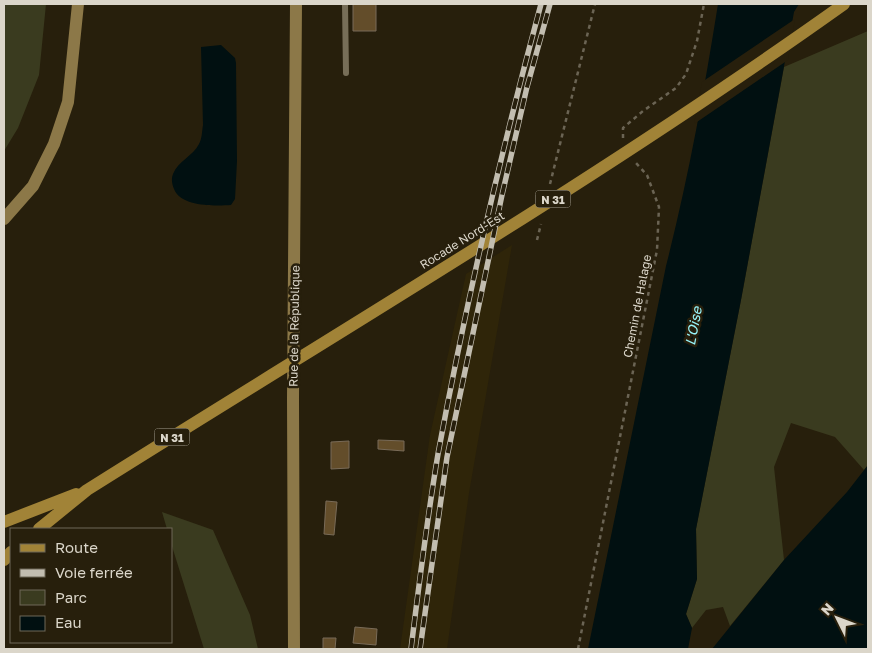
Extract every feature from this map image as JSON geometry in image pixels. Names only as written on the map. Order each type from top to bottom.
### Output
[{"type":"main road","points":[[4,219],[33,186],[54,144],[68,102],[78,4]]},
{"type":"main road","name":"Rue de la République","points":[[294,649],[293,389],[296,4]]},
{"type":"main road","name":"Rocade Nord-Est","points":[[40,528],[87,490],[612,162],[725,87],[844,4]]},
{"type":"main road","name":"Rocade Nord-Est","points":[[4,522],[87,490]]},
{"type":"lane","points":[[346,4],[346,73]]},
{"type":"path","points":[[548,193],[595,4]]},
{"type":"path","points":[[623,142],[623,128],[643,111],[676,88],[686,74],[704,4]]},
{"type":"path","name":"Chemin de Halage","points":[[578,649],[657,250],[659,207],[647,175],[629,156]]},
{"type":"path","points":[[537,240],[541,221]]},
{"type":"shaded area","points":[[512,245],[469,493],[447,649],[400,649],[430,435],[466,274]]},
{"type":"green space","points":[[4,4],[46,4],[39,75],[18,128],[4,151]]},
{"type":"green space","points":[[868,31],[868,465],[864,470],[835,437],[791,423],[774,467],[784,560],[730,626],[723,607],[706,610],[692,628],[686,614],[697,579],[696,529],[784,67]]},
{"type":"green space","points":[[162,512],[213,530],[250,615],[258,649],[204,649],[172,546],[172,528],[167,528]]},
{"type":"water","name":"L'Oise","points":[[718,4],[799,4],[794,12],[741,300],[696,529],[697,579],[686,614],[692,628],[688,649],[588,649],[666,266],[688,169]]},
{"type":"water","points":[[221,45],[235,58],[236,63],[237,161],[235,199],[231,205],[208,205],[191,202],[178,195],[173,187],[172,178],[175,169],[193,152],[200,142],[203,125],[201,47]]},
{"type":"water","points":[[868,465],[868,649],[712,649],[784,560],[847,492]]},
{"type":"pier","points":[[795,19],[788,60],[694,124],[702,82]]},
{"type":"building","points":[[353,4],[376,4],[376,31],[353,31]]},
{"type":"building","points":[[378,440],[404,441],[404,451],[378,449]]},
{"type":"building","points":[[349,441],[349,468],[331,469],[331,442]]},
{"type":"building","points":[[326,501],[337,502],[334,535],[324,534]]},
{"type":"building","points":[[355,627],[377,629],[376,645],[353,643]]},
{"type":"building","points":[[323,638],[336,638],[335,649],[323,649]]},
{"type":"railway","points":[[411,649],[430,503],[460,341],[485,228],[541,4]]},
{"type":"railway","points":[[420,649],[447,457],[502,195],[527,87],[550,4]]}]
